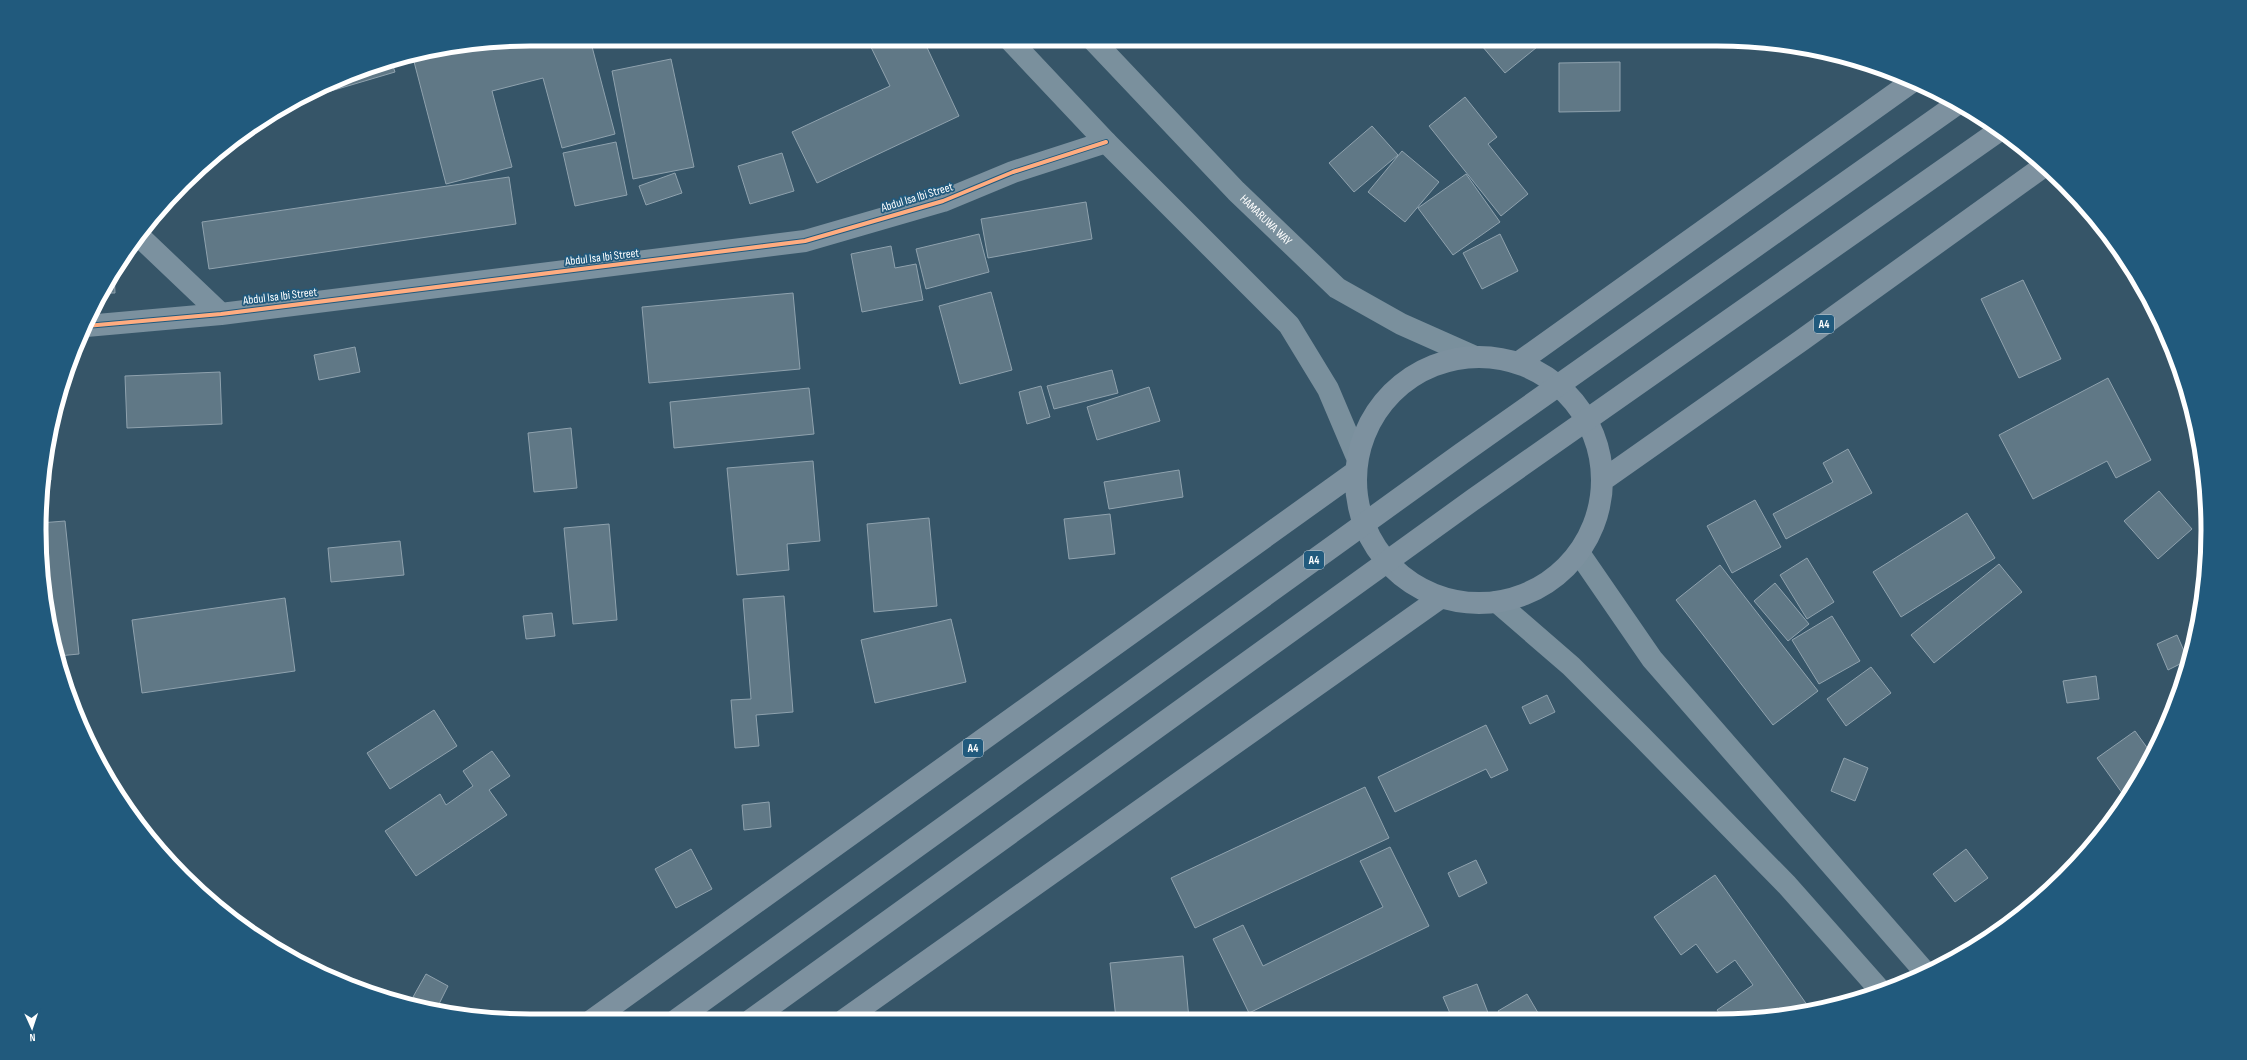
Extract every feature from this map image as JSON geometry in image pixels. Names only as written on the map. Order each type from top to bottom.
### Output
[{"type":"highway","points":[[1518,362],[1906,85]]},
{"type":"highway","name":"A4","points":[[683,1014],[1448,463],[1952,107]]},
{"type":"highway","points":[[759,1014],[1474,499],[1994,134]]},
{"type":"highway","name":"A4","points":[[1603,480],[1802,340],[2039,169]]},
{"type":"highway","points":[[1473,356],[1518,362],[1552,380],[1579,408],[1597,442],[1603,480],[1597,518],[1579,554],[1543,586],[1497,602],[1468,603],[1440,598],[1407,581],[1380,555],[1361,522],[1355,464],[1378,406],[1420,371],[1473,356]]},
{"type":"highway","name":"A4","points":[[601,1014],[1355,464]]},
{"type":"highway","points":[[852,1014],[1440,598]]},
{"type":"main road","points":[[1016,46],[1106,142],[1289,325],[1328,389],[1355,464]]},
{"type":"main road","name":"HAMARUWA WAY","points":[[1099,46],[1236,190],[1337,288],[1401,324],[1473,356]]},
{"type":"main road","points":[[1579,554],[1652,660],[1922,968]]},
{"type":"main road","points":[[1497,602],[1571,666],[1641,736],[1787,885],[1877,987]]},
{"type":"street","name":"Abdul Isa Ibi Street","points":[[92,325],[221,314],[805,241],[943,201],[1014,172],[1106,142]]},
{"type":"street","points":[[143,240],[221,314]]},
{"type":"building","points":[[592,46],[615,134],[562,148],[543,78],[492,91],[512,167],[446,184],[414,60],[467,50],[498,47]]},
{"type":"building","points":[[870,46],[926,46],[959,116],[817,183],[792,132],[890,86]]},
{"type":"building","points":[[1482,46],[1538,46],[1505,73]]},
{"type":"building","points":[[671,59],[694,167],[633,179],[612,71]]},
{"type":"building","points":[[1620,62],[1620,111],[1559,112],[1559,63]]},
{"type":"building","points":[[393,66],[395,72],[320,94],[345,83]]},
{"type":"building","points":[[1465,97],[1497,137],[1488,144],[1528,194],[1501,216],[1429,126]]},
{"type":"building","points":[[1372,126],[1398,155],[1354,192],[1329,163]]},
{"type":"building","points":[[616,142],[627,195],[575,206],[563,153]]},
{"type":"building","points":[[1402,151],[1439,182],[1405,222],[1368,192]]},
{"type":"building","points":[[782,153],[794,191],[750,204],[738,166]]},
{"type":"building","points":[[675,173],[682,193],[646,205],[639,186]]},
{"type":"building","points":[[1466,174],[1500,222],[1453,255],[1418,208]]},
{"type":"building","points":[[509,177],[516,224],[209,269],[202,222]]},
{"type":"building","points":[[1086,202],[1092,239],[988,258],[981,219]]},
{"type":"building","points":[[979,234],[989,272],[926,289],[916,249]]},
{"type":"building","points":[[1500,234],[1518,271],[1482,289],[1463,253]]},
{"type":"building","points":[[891,246],[895,268],[916,264],[923,300],[862,312],[851,254]]},
{"type":"building","points":[[2023,280],[2061,359],[2019,378],[1981,299]]},
{"type":"building","points":[[114,282],[115,293],[108,293]]},
{"type":"building","points":[[991,292],[1012,370],[960,384],[939,306]]},
{"type":"building","points":[[793,293],[800,369],[649,383],[642,307]]},
{"type":"building","points":[[355,347],[360,372],[319,380],[314,355]]},
{"type":"building","points":[[1112,370],[1118,393],[1054,409],[1047,386]]},
{"type":"building","points":[[220,372],[222,424],[127,428],[125,376]]},
{"type":"building","points":[[2108,378],[2151,460],[2116,478],[2107,461],[2033,499],[1999,435]]},
{"type":"building","points":[[1041,386],[1050,417],[1027,424],[1019,392]]},
{"type":"building","points":[[1149,387],[1160,421],[1097,440],[1087,407]]},
{"type":"building","points":[[809,388],[814,434],[674,448],[670,402]]},
{"type":"building","points":[[571,428],[577,488],[534,492],[528,433]]},
{"type":"building","points":[[1848,449],[1872,493],[1786,539],[1773,514],[1833,482],[1823,463]]},
{"type":"building","points":[[813,461],[820,541],[787,544],[789,570],[737,575],[727,468]]},
{"type":"building","points":[[50,467],[51,480],[49,480]]},
{"type":"building","points":[[1179,470],[1183,497],[1109,509],[1104,482]]},
{"type":"building","points":[[2159,491],[2192,529],[2158,559],[2124,521]]},
{"type":"building","points":[[1755,500],[1781,547],[1732,573],[1707,526]]},
{"type":"building","points":[[1967,513],[1995,558],[1901,617],[1873,572]]},
{"type":"building","points":[[1110,514],[1115,554],[1069,559],[1064,519]]},
{"type":"building","points":[[929,518],[937,606],[874,612],[867,524]]},
{"type":"building","points":[[65,521],[79,654],[62,655],[50,593],[47,562],[46,523]]},
{"type":"building","points":[[609,524],[617,620],[573,624],[564,528]]},
{"type":"building","points":[[400,541],[404,575],[331,582],[328,548]]},
{"type":"building","points":[[1807,558],[1834,602],[1807,619],[1780,575]]},
{"type":"building","points":[[1999,564],[2022,592],[1934,663],[1911,635]]},
{"type":"building","points":[[1720,565],[1818,691],[1773,725],[1676,600]]},
{"type":"building","points":[[1775,583],[1809,624],[1788,641],[1754,601]]},
{"type":"building","points":[[784,596],[793,712],[756,715],[759,746],[735,748],[731,700],[751,699],[743,599]]},
{"type":"building","points":[[285,598],[295,671],[142,693],[132,620]]},
{"type":"building","points":[[552,613],[555,636],[526,639],[523,616]]},
{"type":"building","points":[[1832,616],[1860,661],[1819,684],[1792,640]]},
{"type":"building","points":[[951,619],[966,682],[875,703],[861,640]]},
{"type":"building","points":[[2177,635],[2185,654],[2182,663],[2168,670],[2157,644]]},
{"type":"building","points":[[1871,667],[1891,693],[1846,726],[1827,699]]},
{"type":"building","points":[[2096,676],[2099,699],[2067,703],[2063,681]]},
{"type":"building","points":[[1547,695],[1555,712],[1530,724],[1522,707]]},
{"type":"building","points":[[434,710],[457,746],[390,789],[367,753]]},
{"type":"building","points":[[1486,725],[1508,770],[1491,778],[1486,769],[1395,812],[1378,777]]},
{"type":"building","points":[[2135,731],[2148,749],[2122,793],[2097,758]]},
{"type":"building","points":[[492,751],[510,776],[489,790],[507,815],[416,876],[385,831],[440,794],[446,805],[473,786],[463,771]]},
{"type":"building","points":[[1844,758],[1868,768],[1855,801],[1831,791]]},
{"type":"building","points":[[1365,787],[1389,838],[1195,928],[1171,878]]},
{"type":"building","points":[[769,802],[771,827],[744,830],[742,805]]},
{"type":"building","points":[[1390,847],[1429,926],[1249,1013],[1213,939],[1243,925],[1263,966],[1383,907],[1360,861]]},
{"type":"building","points":[[691,849],[712,889],[676,908],[655,869]]},
{"type":"building","points":[[1966,849],[1988,878],[1955,902],[1933,874]]},
{"type":"building","points":[[1476,860],[1487,883],[1459,897],[1448,873]]},
{"type":"building","points":[[1715,875],[1808,1006],[1749,1013],[1720,1014],[1717,1010],[1753,985],[1735,960],[1717,973],[1696,944],[1681,955],[1654,917]]},
{"type":"building","points":[[1183,956],[1189,1014],[1115,1014],[1110,963]]},
{"type":"building","points":[[426,974],[448,986],[438,1005],[421,1002],[413,997]]},
{"type":"building","points":[[1477,984],[1488,1014],[1450,1014],[1443,997]]},
{"type":"building","points":[[1527,994],[1539,1014],[1500,1014],[1498,1011]]},
{"type":"cycle path","points":[[92,325],[221,314],[805,241],[943,201],[1013,172],[1106,142]]}]
